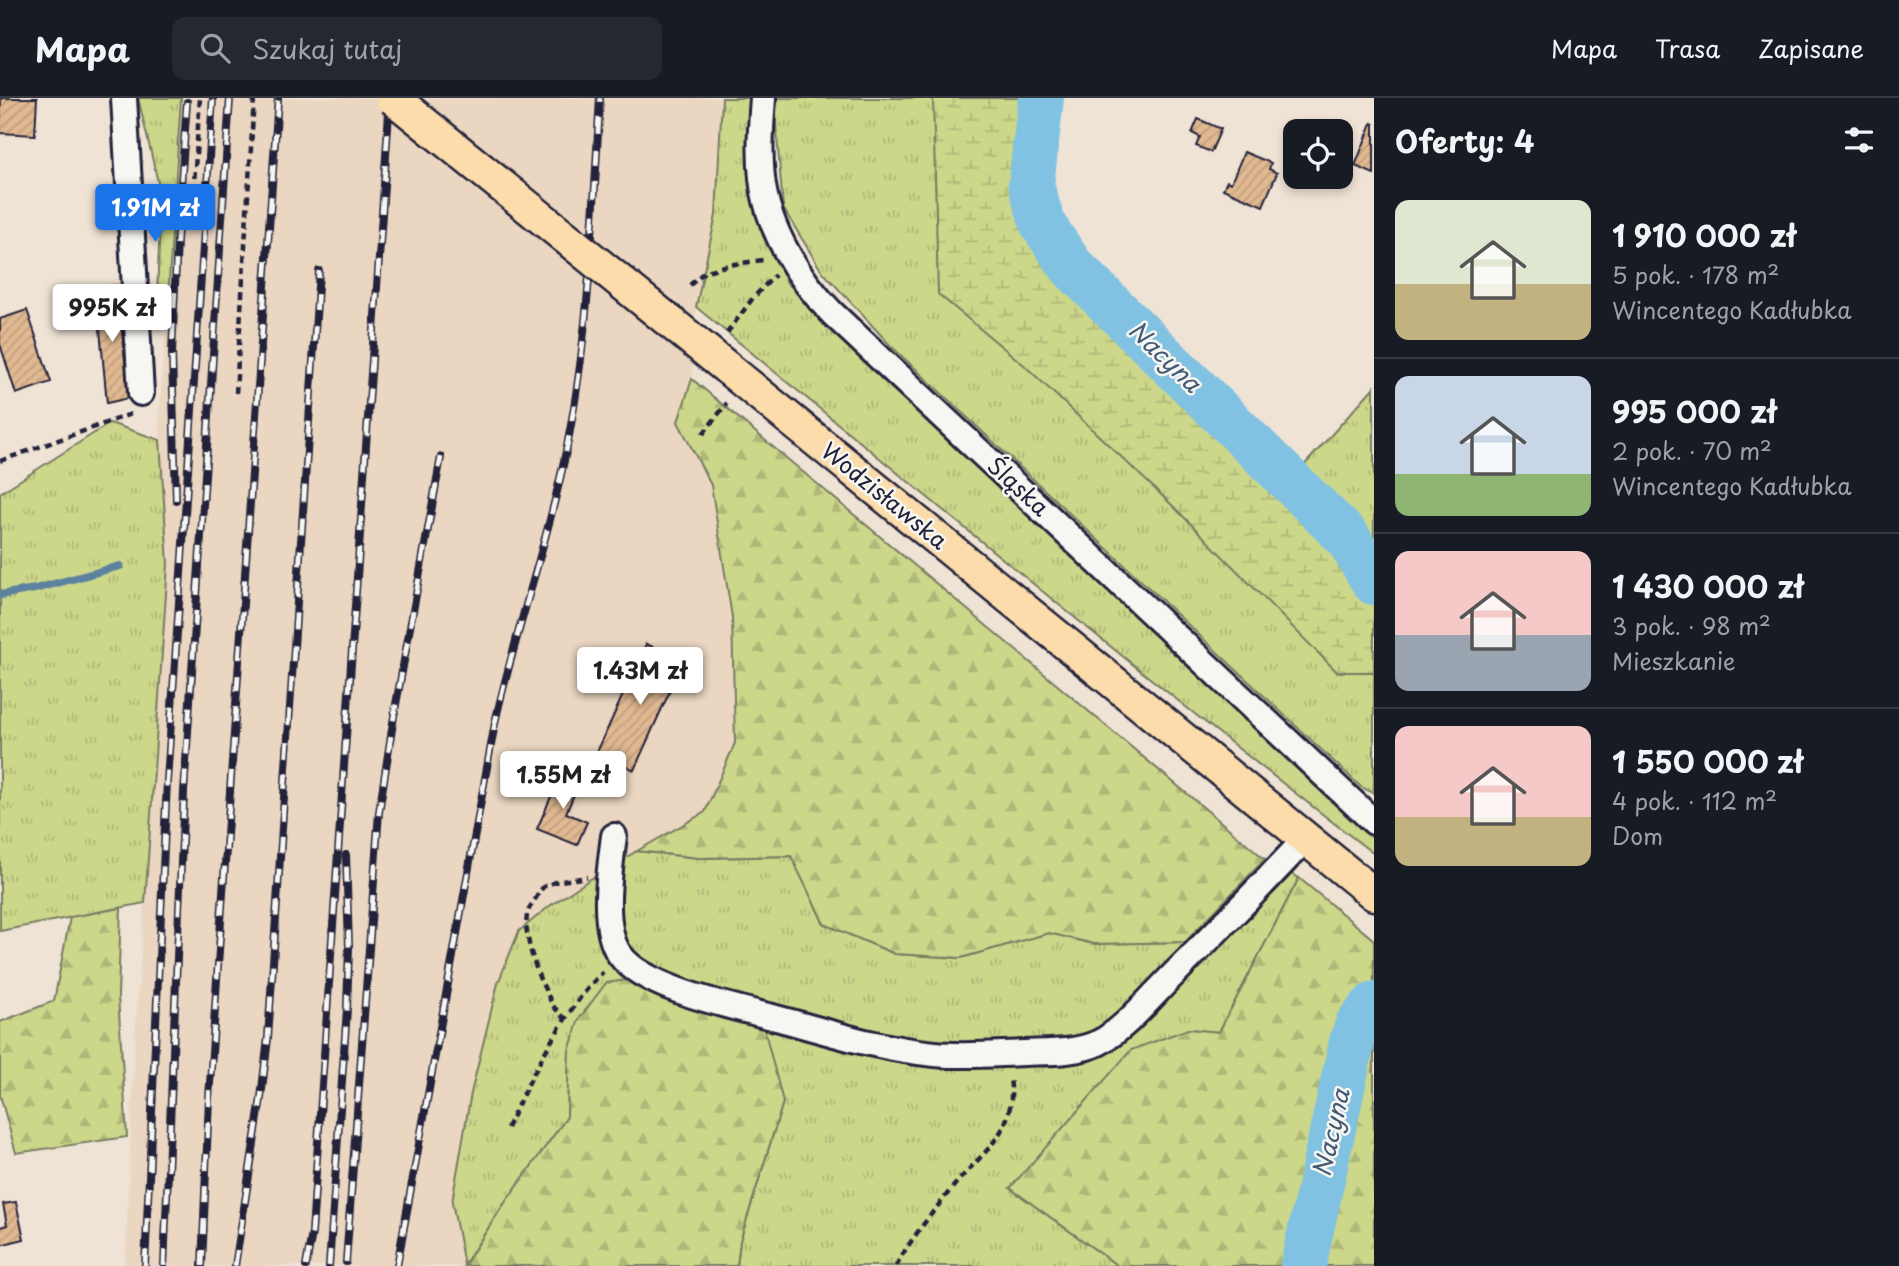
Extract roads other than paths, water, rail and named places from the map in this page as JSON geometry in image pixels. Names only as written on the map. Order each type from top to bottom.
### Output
[{"type":"main road","name":"Wodzisławska","points":[[393,98],[1374,894]]},
{"type":"street","points":[[124,98],[141,393]]},
{"type":"street","name":"Śląska","points":[[763,98],[760,148],[766,201],[775,227],[814,293],[833,314],[1374,822]]},
{"type":"street","points":[[614,836],[608,902],[611,934],[621,957],[633,968],[665,985],[702,998],[865,1043],[937,1055],[1076,1049],[1105,1039],[1144,1004],[1305,839]]},
{"type":"waterway","name":"Nacyna","points":[[1041,98],[1031,185],[1043,225],[1072,267],[1348,538],[1374,582]]},
{"type":"waterway","points":[[0,595],[35,589],[120,566]]},
{"type":"waterway","name":"Nacyna","points":[[1303,1266],[1352,1042],[1358,1024],[1374,1005]]},
{"type":"railway","points":[[145,1266],[167,781],[213,98]]},
{"type":"railway","points":[[164,1266],[184,792],[230,98]]},
{"type":"railway","points":[[202,1266],[209,1098],[278,98]]},
{"type":"railway","points":[[306,1266],[312,1233],[390,98]]},
{"type":"railway","points":[[397,1266],[495,723],[552,512],[568,441],[590,270],[600,98]]},
{"type":"railway","points":[[176,500],[172,353],[187,102]]},
{"type":"railway","points":[[235,1266],[268,1038],[319,271]]},
{"type":"railway","points":[[346,1262],[379,812],[441,457]]},
{"type":"railway","points":[[329,1266],[347,1009],[349,947],[346,855]]}]
